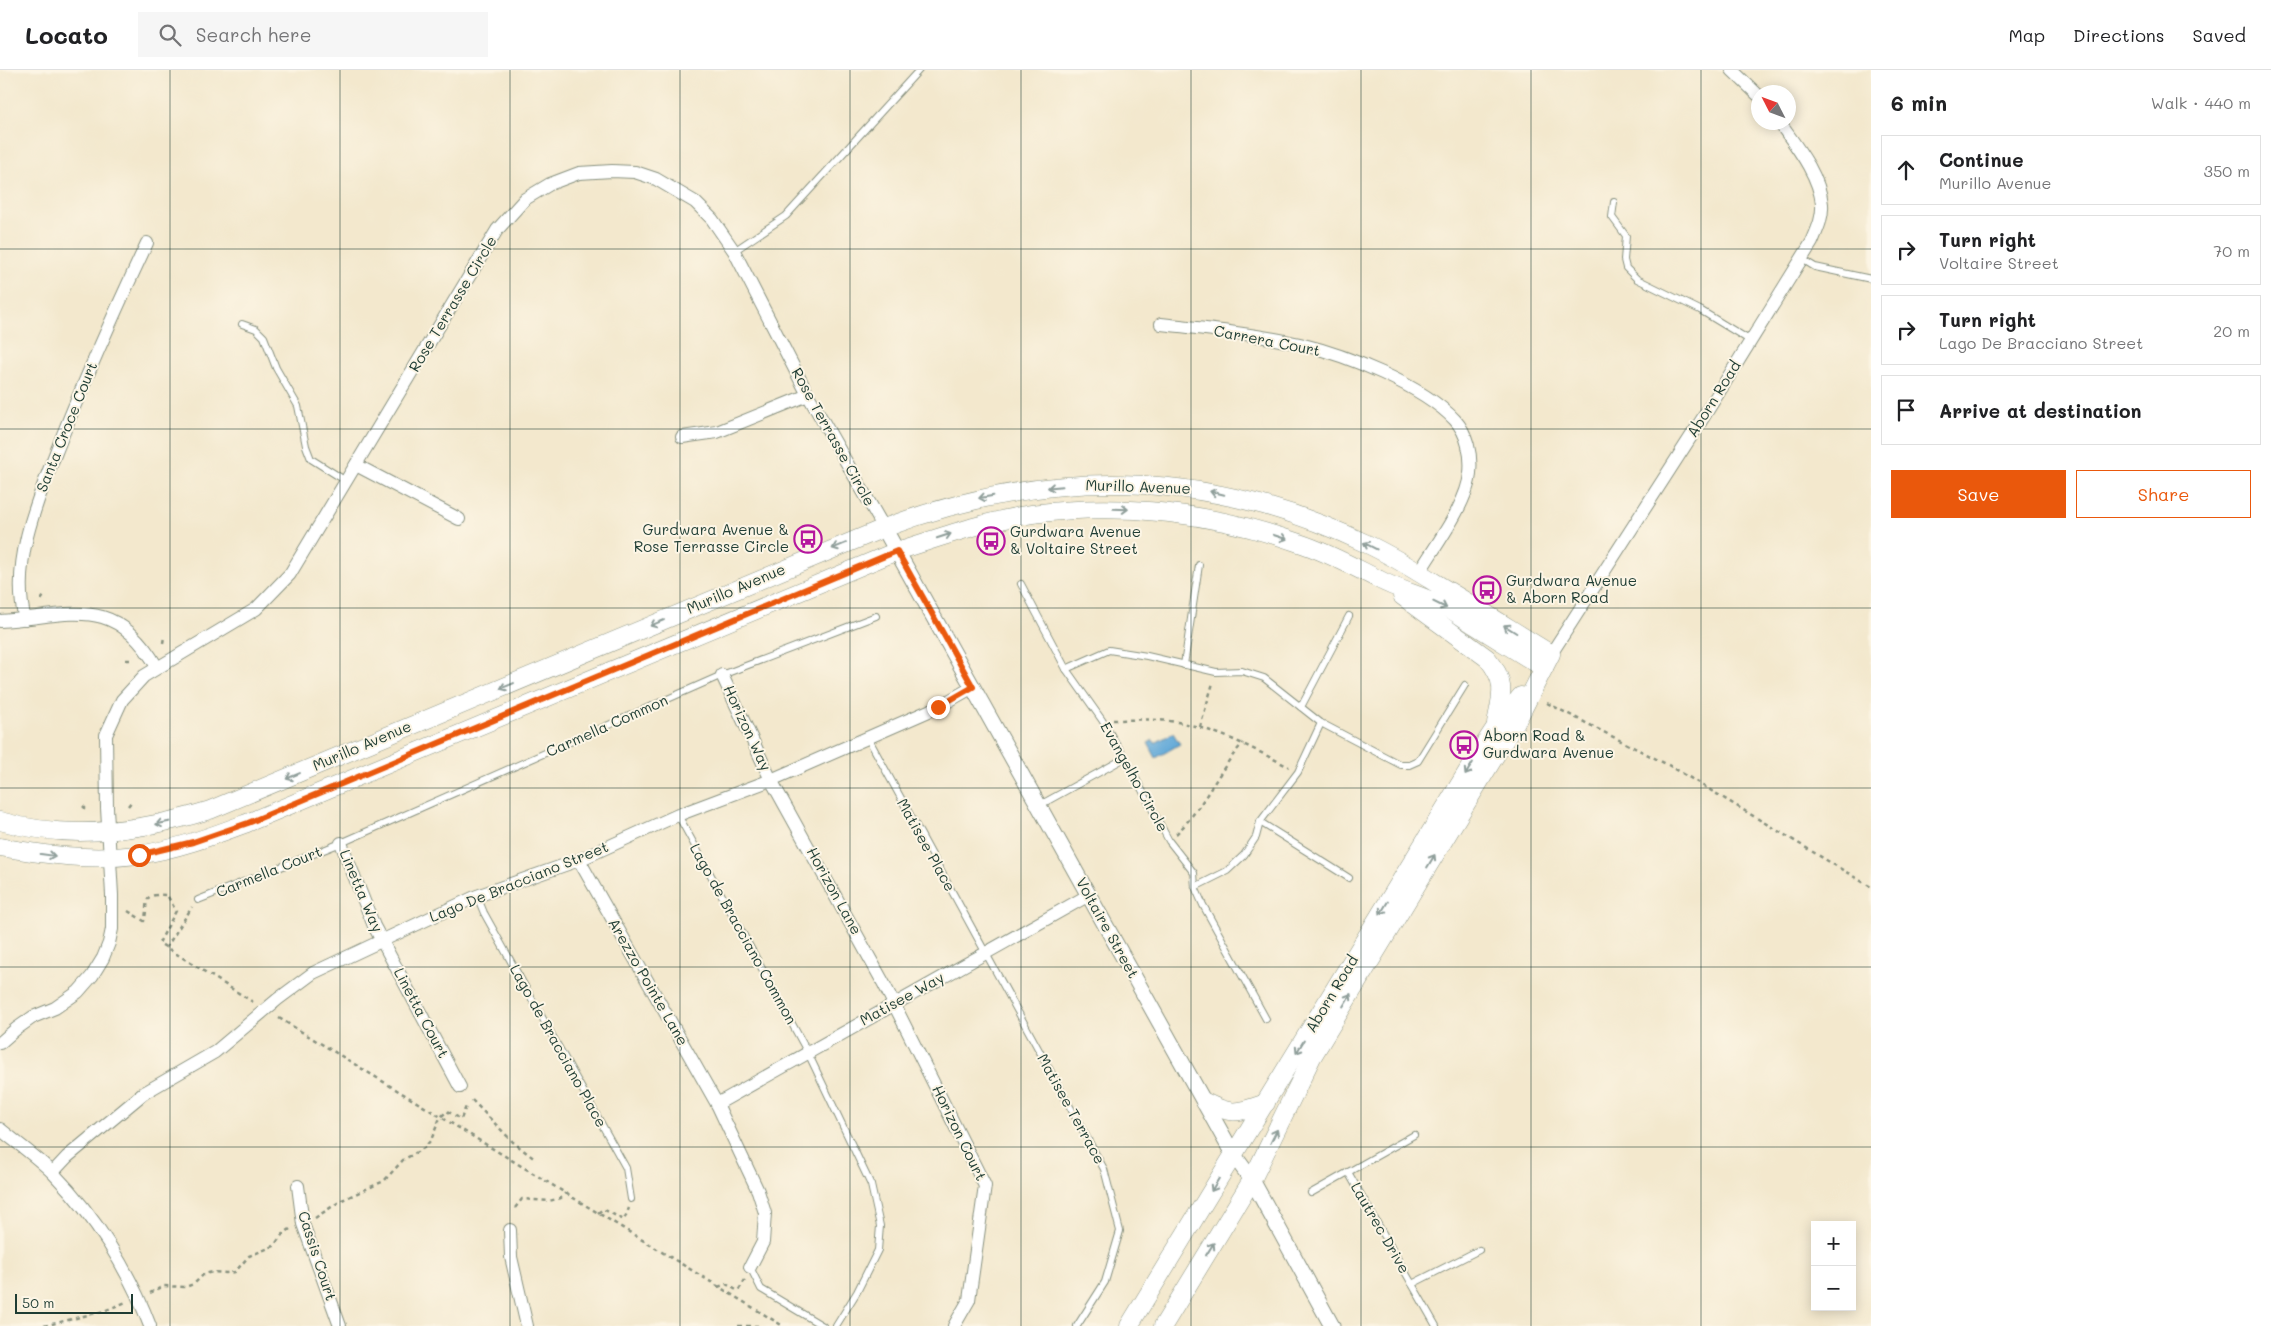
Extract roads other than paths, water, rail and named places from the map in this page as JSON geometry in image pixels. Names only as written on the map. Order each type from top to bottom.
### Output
[{"type":"main road","name":"Murillo Avenue","points":[[0,820],[69,832],[108,831],[178,820],[210,810],[884,528],[923,513],[975,499],[1034,488],[1101,483],[1153,485],[1206,491],[1264,504],[1316,521],[1369,544],[1419,573],[1548,661]]},
{"type":"main road","name":"Murillo Avenue","points":[[0,847],[52,856],[110,858],[139,855],[193,842],[248,823],[897,551],[988,522],[1031,514],[1118,509],[1214,519],[1259,530],[1301,543],[1354,566],[1379,580],[1442,605],[1548,661]]},
{"type":"main road","points":[[1379,580],[1487,658],[1494,666],[1500,677],[1502,688],[1502,699],[1495,728]]},
{"type":"main road","name":"Aborn Road","points":[[1129,1326],[1495,728],[1548,661]]},
{"type":"main road","name":"Aborn Road","points":[[1163,1326],[1252,1180],[1312,1056],[1515,723],[1548,661]]},
{"type":"main road","points":[[1205,1102],[1230,1113],[1266,1103]]},
{"type":"street","points":[[1732,70],[1751,86]]},
{"type":"street","name":"Aborn Road","points":[[1548,661],[1812,242],[1820,222],[1822,205],[1818,188],[1813,174],[1783,130]]},
{"type":"street","name":"Rose Terrasse Circle","points":[[0,1044],[16,1028],[32,1017],[55,1008],[78,992],[104,958],[112,929],[106,735],[122,700],[144,676],[156,667],[256,609],[290,574],[497,230],[525,199],[550,184],[580,173],[635,172],[656,179],[694,202],[712,219],[734,251],[808,395],[884,528]]},
{"type":"street","name":"Santa Croce Court","points":[[25,620],[20,604],[25,545],[40,495],[87,373],[147,243]]},
{"type":"street","name":"Carrera Court","points":[[1161,324],[1231,331],[1301,344],[1356,362],[1415,390],[1438,404],[1456,421],[1464,434],[1469,451],[1471,471],[1467,491],[1419,573]]},
{"type":"street","points":[[682,437],[717,432],[808,395]]},
{"type":"street","points":[[356,464],[459,519]]},
{"type":"street","name":"Voltaire Street","points":[[884,528],[1234,1154],[1252,1180],[1332,1326]]},
{"type":"street","points":[[0,621],[74,614],[101,615],[124,626],[148,651],[156,667]]},
{"type":"street","name":"Horizon Way","points":[[722,676],[771,780]]},
{"type":"street","name":"Lago De Bracciano Street","points":[[53,1172],[67,1156],[144,1093],[215,1052],[278,999],[313,973],[477,896],[580,860],[678,815],[771,780],[938,707],[973,687]]},
{"type":"street","name":"Horizon Lane","points":[[771,780],[895,1004]]},
{"type":"street","name":"Linetta Way","points":[[341,843],[382,939]]},
{"type":"street","name":"Arezzo Pointe Lane","points":[[580,860],[717,1104],[758,1192],[765,1213],[763,1242],[750,1267]]},
{"type":"street","name":"Matisee Way","points":[[717,1104],[1089,895]]},
{"type":"street","name":"Linetta Court","points":[[382,939],[460,1087]]},
{"type":"street","name":"Horizon Court","points":[[895,1004],[986,1186],[969,1300],[954,1326]]},
{"type":"street","points":[[0,1129],[53,1172],[102,1231],[139,1296],[150,1326]]},
{"type":"street","name":"Cassis Court","points":[[298,1186],[303,1224],[340,1326]]},
{"type":"street","points":[[510,1230],[511,1257],[527,1326]]},
{"type":"lane","points":[[734,251],[786,216],[919,70]]},
{"type":"lane","points":[[1614,202],[1612,217],[1626,236],[1624,260],[1631,274],[1644,284],[1700,310],[1751,341]]},
{"type":"lane","points":[[1802,259],[1815,267],[1871,280]]},
{"type":"lane","points":[[242,324],[256,329],[264,336],[276,368],[298,406],[306,446],[311,459],[346,482]]},
{"type":"lane","points":[[1184,665],[1199,565]]},
{"type":"lane","name":"Evangelho Circle","points":[[1021,584],[1066,669],[1102,720],[1125,758],[1169,841],[1194,873],[1195,887],[1266,1019]]},
{"type":"lane","name":"Carmella Common","points":[[341,843],[722,676],[876,616]]},
{"type":"lane","points":[[1301,707],[1349,616]]},
{"type":"lane","points":[[1066,669],[1109,650],[1147,656],[1216,672],[1242,671],[1264,678],[1321,723],[1393,762],[1409,765],[1418,761],[1465,685]]},
{"type":"lane","points":[[1195,887],[1227,872],[1256,837],[1260,822],[1298,772],[1321,723]]},
{"type":"lane","name":"Matisee Place","points":[[867,737],[986,953]]},
{"type":"lane","points":[[1040,805],[1125,758]]},
{"type":"lane","name":"Lago de Bracciano Common","points":[[678,815],[808,1052],[871,1185],[880,1226],[878,1250],[858,1292],[836,1326]]},
{"type":"lane","points":[[1260,822],[1350,878]]},
{"type":"lane","name":"Carmella Court","points":[[198,900],[341,843]]},
{"type":"lane","name":"Lago de Bracciano Place","points":[[477,896],[484,913],[626,1168],[631,1199]]},
{"type":"lane","name":"Matisee Terrace","points":[[986,953],[1104,1169],[1120,1231],[1105,1282],[1077,1326]]},
{"type":"lane","name":"Lautrec Drive","points":[[1311,1193],[1414,1136]]},
{"type":"lane","name":"Lautrec Drive","points":[[1348,1172],[1436,1326]]},
{"type":"lane","name":"Lautrec Drive","points":[[1412,1284],[1479,1250]]},
{"type":"lane","points":[[750,1267],[761,1289],[823,1326]]},
{"type":"water","points":[[1173,733],[1180,744],[1156,758],[1148,743],[1153,740],[1155,743]]},
{"type":"place","name":"Gurdwara Avenue & Rose Terrasse Circle","points":[[808,539]]},
{"type":"place","name":"Gurdwara Avenue & Voltaire Street","points":[[991,541]]},
{"type":"place","name":"Gurdwara Avenue & Aborn Road","points":[[1487,590]]},
{"type":"place","name":"Aborn Road & Gurdwara Avenue","points":[[1464,745]]}]
